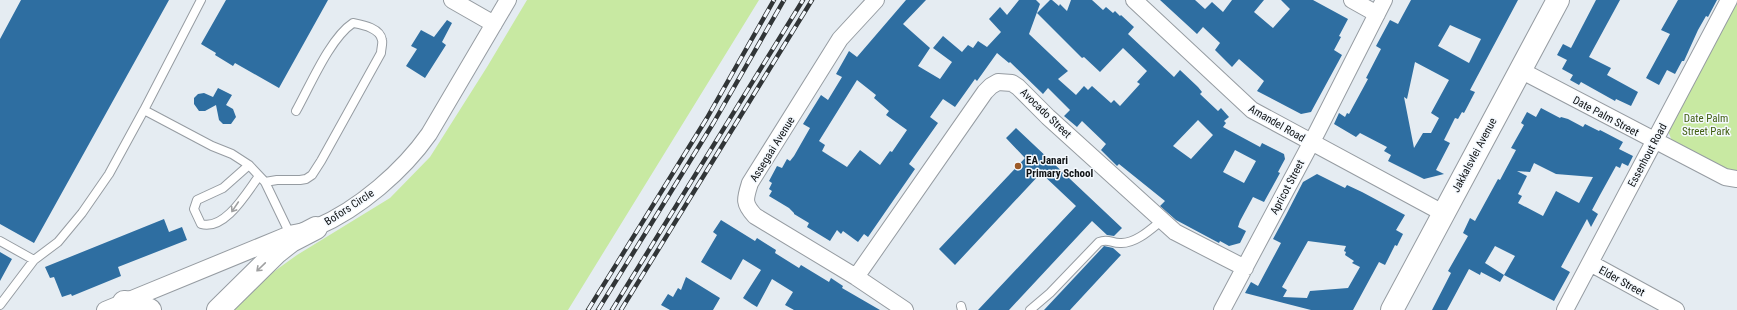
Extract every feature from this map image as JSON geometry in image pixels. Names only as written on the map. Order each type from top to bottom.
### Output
[{"type":"main road","name":"Jakkalsvlei Avenue","points":[[1392,310],[1558,0]]},
{"type":"main road","points":[[218,310],[277,252],[291,241],[316,228]]},
{"type":"main road","points":[[115,306],[134,303],[150,310]]},
{"type":"street","points":[[452,0],[494,24]]},
{"type":"street","name":"Bofors Circle","points":[[115,306],[290,234],[316,228],[371,194],[404,165],[417,151],[443,111],[508,0]]},
{"type":"street","name":"Assegaai Avenue","points":[[876,0],[840,39],[750,183],[745,199],[748,207],[755,216],[856,277],[905,310]]},
{"type":"street","name":"Amandel Road","points":[[1134,0],[1247,106],[1444,213]]},
{"type":"street","points":[[1352,0],[1380,7]]},
{"type":"street","name":"Essenhout Road","points":[[1564,310],[1655,141],[1728,0]]},
{"type":"street","name":"Apricot Street","points":[[1222,310],[1311,142],[1380,7]]},
{"type":"street","name":"Date Palm Street","points":[[1520,70],[1725,178],[1737,179]]},
{"type":"street","name":"Avocado Street","points":[[856,277],[985,92],[998,82],[1012,83],[1018,87],[1161,221],[1175,232],[1245,268]]},
{"type":"street","name":"Elder Street","points":[[1590,263],[1676,310]]},
{"type":"lane","points":[[0,305],[34,260],[58,242],[82,213],[109,174],[201,0]]},
{"type":"lane","points":[[262,179],[300,180],[306,179],[312,175],[381,53],[382,39],[377,31],[363,25],[353,23],[344,29],[335,40],[296,111]]},
{"type":"lane","points":[[144,110],[212,146],[232,154],[249,165],[262,179],[290,234]]},
{"type":"lane","points":[[249,165],[223,188],[197,200],[194,209],[201,224],[214,224],[228,216],[262,179]]},
{"type":"lane","points":[[1030,310],[1050,293],[1099,242],[1108,240],[1120,243],[1126,242],[1144,234],[1161,221]]},
{"type":"lane","points":[[0,241],[34,260]]},
{"type":"green space","points":[[527,0],[759,0],[568,310],[230,310],[265,278],[297,255],[390,198],[430,157]]},
{"type":"green space","name":"Date Palm Street Park","points":[[1736,0],[1737,171],[1726,170],[1672,141],[1668,131]]},
{"type":"building","points":[[21,0],[169,0],[34,243],[0,224],[0,39]]},
{"type":"building","points":[[226,0],[328,0],[279,88],[235,63],[233,66],[201,44]]},
{"type":"building","points":[[906,0],[926,0],[903,24],[930,48],[918,66],[940,79],[952,62],[933,48],[943,36],[962,52],[968,45],[973,48],[978,41],[987,47],[1001,32],[989,19],[1000,7],[1007,15],[1019,0],[1036,0],[1040,4],[1029,34],[1068,71],[1058,79],[1076,95],[1084,86],[1088,90],[1092,86],[1111,103],[1114,100],[1120,106],[1140,84],[1137,82],[1147,71],[1123,48],[1100,72],[1084,57],[1082,58],[1037,13],[1050,0],[1059,6],[1060,4],[1067,11],[1071,0],[1092,0],[1103,10],[1106,7],[1113,13],[1115,11],[1120,16],[1121,15],[1134,27],[1128,34],[1174,77],[1180,70],[1198,87],[1202,92],[1200,94],[1218,111],[1221,108],[1229,117],[1224,121],[1226,123],[1223,127],[1260,147],[1262,143],[1284,154],[1285,159],[1278,172],[1280,173],[1264,202],[1253,197],[1240,221],[1238,227],[1246,231],[1240,243],[1229,246],[1220,241],[1219,243],[1176,220],[1160,206],[1165,201],[1119,164],[1117,166],[1101,150],[1106,144],[1082,121],[1077,127],[1064,116],[1070,110],[1048,88],[1043,94],[1010,62],[1009,63],[997,53],[977,81],[975,79],[955,107],[943,99],[930,117],[938,123],[909,164],[915,169],[868,237],[864,234],[858,242],[843,231],[841,234],[837,230],[830,241],[807,227],[809,223],[794,214],[789,208],[769,196],[772,191],[769,189],[772,183],[769,181],[777,166],[782,168],[787,159],[790,161],[794,156],[810,128],[803,124],[821,95],[828,100],[842,77],[836,74],[849,51],[857,57]],"holes":[[[857,80],[876,95],[874,98],[889,111],[886,115],[907,130],[892,152],[890,151],[880,165],[860,150],[847,167],[822,151],[825,145],[819,141]],[[1198,120],[1213,135],[1191,159],[1173,146]],[[1235,150],[1256,161],[1244,183],[1223,172]]]},
{"type":"building","points":[[1160,0],[1195,0],[1205,9],[1212,2],[1223,12],[1232,0],[1264,0],[1254,12],[1273,28],[1290,9],[1281,0],[1313,0],[1348,19],[1339,36],[1341,37],[1334,50],[1342,55],[1311,112],[1301,114],[1257,91],[1264,81],[1239,59],[1232,67],[1215,50],[1220,43],[1203,27],[1197,34]]},
{"type":"building","points":[[1411,0],[1518,0],[1470,90],[1475,92],[1464,113],[1462,112],[1458,119],[1455,118],[1444,140],[1450,143],[1436,170],[1444,174],[1424,179],[1388,161],[1391,155],[1384,151],[1387,147],[1360,133],[1356,137],[1334,124],[1339,113],[1345,117],[1347,113],[1349,114],[1368,79],[1366,78],[1381,49],[1376,46],[1390,20],[1398,24]],"holes":[[[1450,25],[1481,39],[1469,63],[1438,46]],[[1415,62],[1449,80],[1431,113],[1439,118],[1431,133],[1423,133],[1414,148],[1404,97],[1407,99]]]},
{"type":"building","points":[[1596,0],[1620,0],[1589,57],[1611,68],[1607,75],[1638,92],[1631,106],[1616,99],[1615,101],[1581,82],[1579,85],[1570,80],[1573,75],[1562,69],[1567,60],[1557,55],[1563,44],[1571,48]]},
{"type":"building","points":[[1678,0],[1717,0],[1708,17],[1706,16],[1698,30],[1684,61],[1682,61],[1675,74],[1667,70],[1659,85],[1646,78],[1670,34],[1661,30]]},
{"type":"building","points":[[447,20],[452,23],[442,42],[446,45],[425,78],[406,66],[417,49],[411,46],[421,30],[434,37]]},
{"type":"building","points":[[218,88],[232,95],[226,105],[233,109],[236,117],[231,124],[223,124],[219,120],[216,105],[205,111],[199,111],[194,104],[194,98],[198,94],[204,93],[213,97]]},
{"type":"building","points":[[1541,108],[1560,118],[1568,119],[1583,127],[1585,124],[1599,131],[1600,130],[1623,142],[1619,149],[1633,156],[1628,166],[1622,163],[1620,168],[1616,166],[1600,195],[1592,210],[1598,214],[1591,227],[1587,219],[1561,267],[1570,272],[1554,301],[1504,275],[1500,282],[1481,272],[1480,275],[1469,269],[1447,310],[1432,310],[1451,273],[1448,271],[1468,236],[1463,233],[1470,218],[1475,221],[1516,150],[1511,148],[1524,125],[1521,123],[1527,112],[1536,117]],"holes":[[[1534,163],[1556,174],[1593,177],[1579,203],[1556,191],[1543,216],[1518,203],[1522,196],[1518,194],[1527,176],[1517,171],[1530,172]],[[1495,246],[1515,256],[1504,275],[1485,263]]]},
{"type":"building","points":[[1016,128],[1122,228],[1114,236],[1107,235],[1092,221],[1009,310],[978,310],[1076,206],[1041,173],[955,265],[939,249],[1025,158],[1006,138]]},
{"type":"building","points":[[1317,174],[1345,188],[1347,185],[1405,215],[1396,230],[1403,234],[1397,246],[1395,245],[1385,265],[1379,262],[1353,310],[1311,310],[1245,293],[1251,282],[1258,286],[1281,243],[1273,239],[1303,182]],"holes":[[[1308,241],[1346,246],[1344,251],[1346,252],[1345,255],[1354,261],[1352,263],[1360,267],[1348,288],[1310,291],[1307,298],[1283,297],[1287,290],[1282,287]]]},
{"type":"building","points":[[164,219],[169,232],[182,227],[187,240],[118,267],[121,276],[72,296],[71,294],[62,297],[54,277],[50,278],[45,267]]},
{"type":"building","points":[[721,220],[755,241],[757,238],[776,250],[775,253],[799,268],[801,265],[829,282],[831,278],[843,286],[842,288],[880,310],[794,310],[785,305],[793,292],[772,279],[757,307],[743,298],[761,270],[743,259],[731,280],[701,262],[717,235],[713,232]]},
{"type":"building","points":[[1104,246],[1113,248],[1121,255],[1070,310],[1044,310]]},
{"type":"building","points":[[0,252],[12,259],[0,281]]},
{"type":"building","points":[[686,277],[720,298],[713,310],[670,310],[661,305],[668,294],[673,297],[678,288],[681,290]]},
{"type":"railway","points":[[588,310],[707,118],[774,0]]},
{"type":"railway","points":[[598,310],[714,122],[784,0]]},
{"type":"railway","points":[[612,310],[803,0]]},
{"type":"railway","points":[[621,310],[812,0]]},
{"type":"place","name":"EA Janari Primary School","points":[[1018,166]]}]
